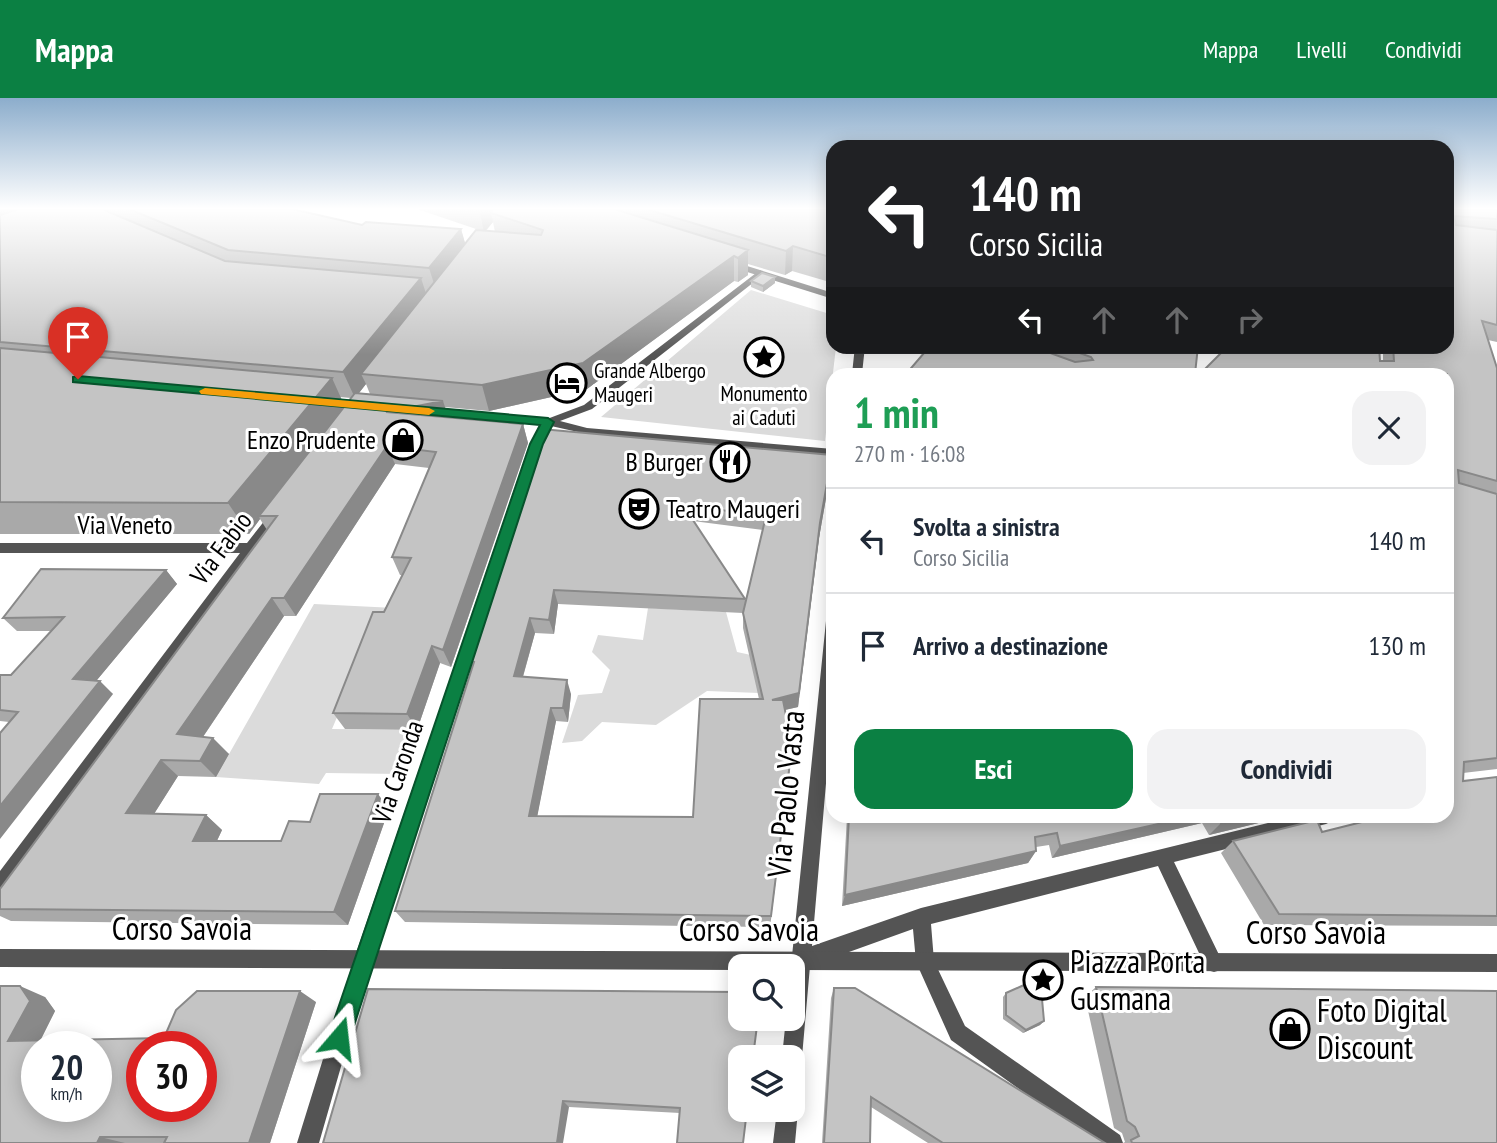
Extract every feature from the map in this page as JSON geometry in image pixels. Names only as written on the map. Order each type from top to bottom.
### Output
[{"type":"street","points":[[722,261],[826,294]]},
{"type":"street","points":[[514,509],[536,444],[548,422],[588,407],[760,273]]},
{"type":"street","points":[[417,410],[548,422],[587,431],[826,452]]},
{"type":"street","name":"Via Fabio","points":[[0,886],[283,505]]},
{"type":"street","name":"Via Veneto","points":[[0,548],[250,548]]},
{"type":"street","name":"Via Caronda","points":[[307,1143],[363,959],[475,627]]},
{"type":"street","name":"Via Paolo Vasta","points":[[802,954],[826,697]]},
{"type":"street","points":[[805,958],[921,917],[1297,823]]},
{"type":"street","points":[[1162,857],[1214,963]]},
{"type":"street","points":[[921,917],[925,962],[958,1033],[1112,1143]]},
{"type":"street","name":"Corso Savoia","points":[[0,958],[728,959]]},
{"type":"street","name":"Corso Savoia","points":[[805,959],[925,962],[1497,963]]},
{"type":"street","points":[[784,1143],[787,1122]]},
{"type":"shaded area","points":[[751,290],[826,313],[826,354],[835,354],[834,368],[826,368],[825,441],[601,417]]},
{"type":"shaded area","points":[[314,604],[395,608],[377,623],[332,729],[417,730],[401,774],[326,773],[319,784],[216,777]]},
{"type":"shaded area","points":[[648,608],[726,612],[737,652],[751,655],[759,693],[707,691],[656,725],[602,722],[582,741],[562,743],[578,695],[602,693],[610,670],[592,652],[598,635],[643,640]]},
{"type":"building","points":[[0,258],[217,258],[225,261],[421,278],[343,372],[0,342]]},
{"type":"building","points":[[315,258],[437,258],[429,268]]},
{"type":"building","points":[[454,258],[732,258],[583,363],[482,385],[361,374]]},
{"type":"building","points":[[1454,258],[1497,258],[1497,325],[1482,321],[1497,368],[1497,481],[1458,470],[1459,483],[1497,494],[1497,758],[1464,762],[1463,781],[1497,777],[1497,916],[1279,914],[1233,841],[1305,823],[1318,823],[1322,832],[1358,823],[1454,823],[1454,368],[1206,368],[1220,354],[1380,354],[1380,361],[1394,361],[1394,354],[1454,354]]},
{"type":"building","points":[[762,273],[775,277],[763,286],[751,281]]},
{"type":"building","points":[[0,348],[332,378],[228,503],[0,502]]},
{"type":"building","points":[[923,354],[1053,354],[1075,362],[1093,360],[1083,354],[1197,354],[1196,368],[911,368]]},
{"type":"building","points":[[355,393],[443,401],[386,412],[523,424],[443,650],[432,646],[407,714],[333,713],[373,612],[384,612],[411,558],[392,557],[436,452],[387,446],[284,598],[272,598],[177,734],[213,738],[200,761],[161,760],[126,813],[206,815],[193,841],[281,841],[289,821],[310,822],[320,794],[378,794],[334,912],[0,909],[0,889],[277,516],[259,516]]},
{"type":"building","points":[[541,429],[826,454],[826,489],[799,693],[772,700],[783,700],[792,746],[771,916],[395,911],[474,662],[463,659]],"holes":[[[683,505],[766,516],[743,613],[763,699],[700,699],[693,817],[529,816],[551,708],[563,708],[567,680],[514,676],[530,618],[549,620],[554,590],[745,599]]]},
{"type":"building","points":[[41,569],[166,570],[73,679],[100,681],[0,806],[0,733],[18,712],[0,710],[0,675],[11,675],[64,617],[3,618]]},
{"type":"building","points":[[849,823],[1163,823],[1060,846],[1057,833],[1035,837],[1036,851],[845,895]]},
{"type":"building","points":[[1024,985],[1042,999],[1044,1021],[1026,1030],[1006,1015],[1006,993]]},
{"type":"building","points":[[0,986],[20,986],[30,1001],[8,1041],[21,1041],[21,1122],[112,1122],[112,1039],[126,1039],[126,1122],[217,1122],[217,1031],[167,1031],[176,1010],[197,991],[300,991],[249,1143],[164,1143],[167,1137],[100,1137],[97,1143],[0,1143]]},
{"type":"building","points":[[1096,987],[1497,991],[1497,1143],[1132,1143],[1131,1140],[1139,1136],[1135,1127],[1127,1121]]},
{"type":"building","points":[[834,988],[855,988],[1105,1143],[943,1143],[871,1097],[870,1143],[824,1143]]},
{"type":"building","points":[[368,989],[728,992],[728,1031],[756,1031],[755,1045],[728,1045],[728,1122],[746,1122],[743,1143],[677,1143],[680,1108],[563,1101],[557,1143],[323,1143]]},
{"type":"slow traffic","points":[[205,391],[429,411]]},
{"type":"place","name":"Monumento ai Caduti","points":[[764,357]]},
{"type":"place","name":"Grande Albergo Maugeri","points":[[567,383]]},
{"type":"place","name":"Enzo Prudente","points":[[403,440]]},
{"type":"place","name":"B Burger","points":[[730,462]]},
{"type":"place","name":"Teatro Maugeri","points":[[639,509]]},
{"type":"place","name":"Piazza Porta Gusmana","points":[[1043,980]]},
{"type":"place","name":"Foto Digital Discount","points":[[1290,1029]]},
{"type":"route","points":[[78,379],[548,422],[536,444],[339,1038]]}]
